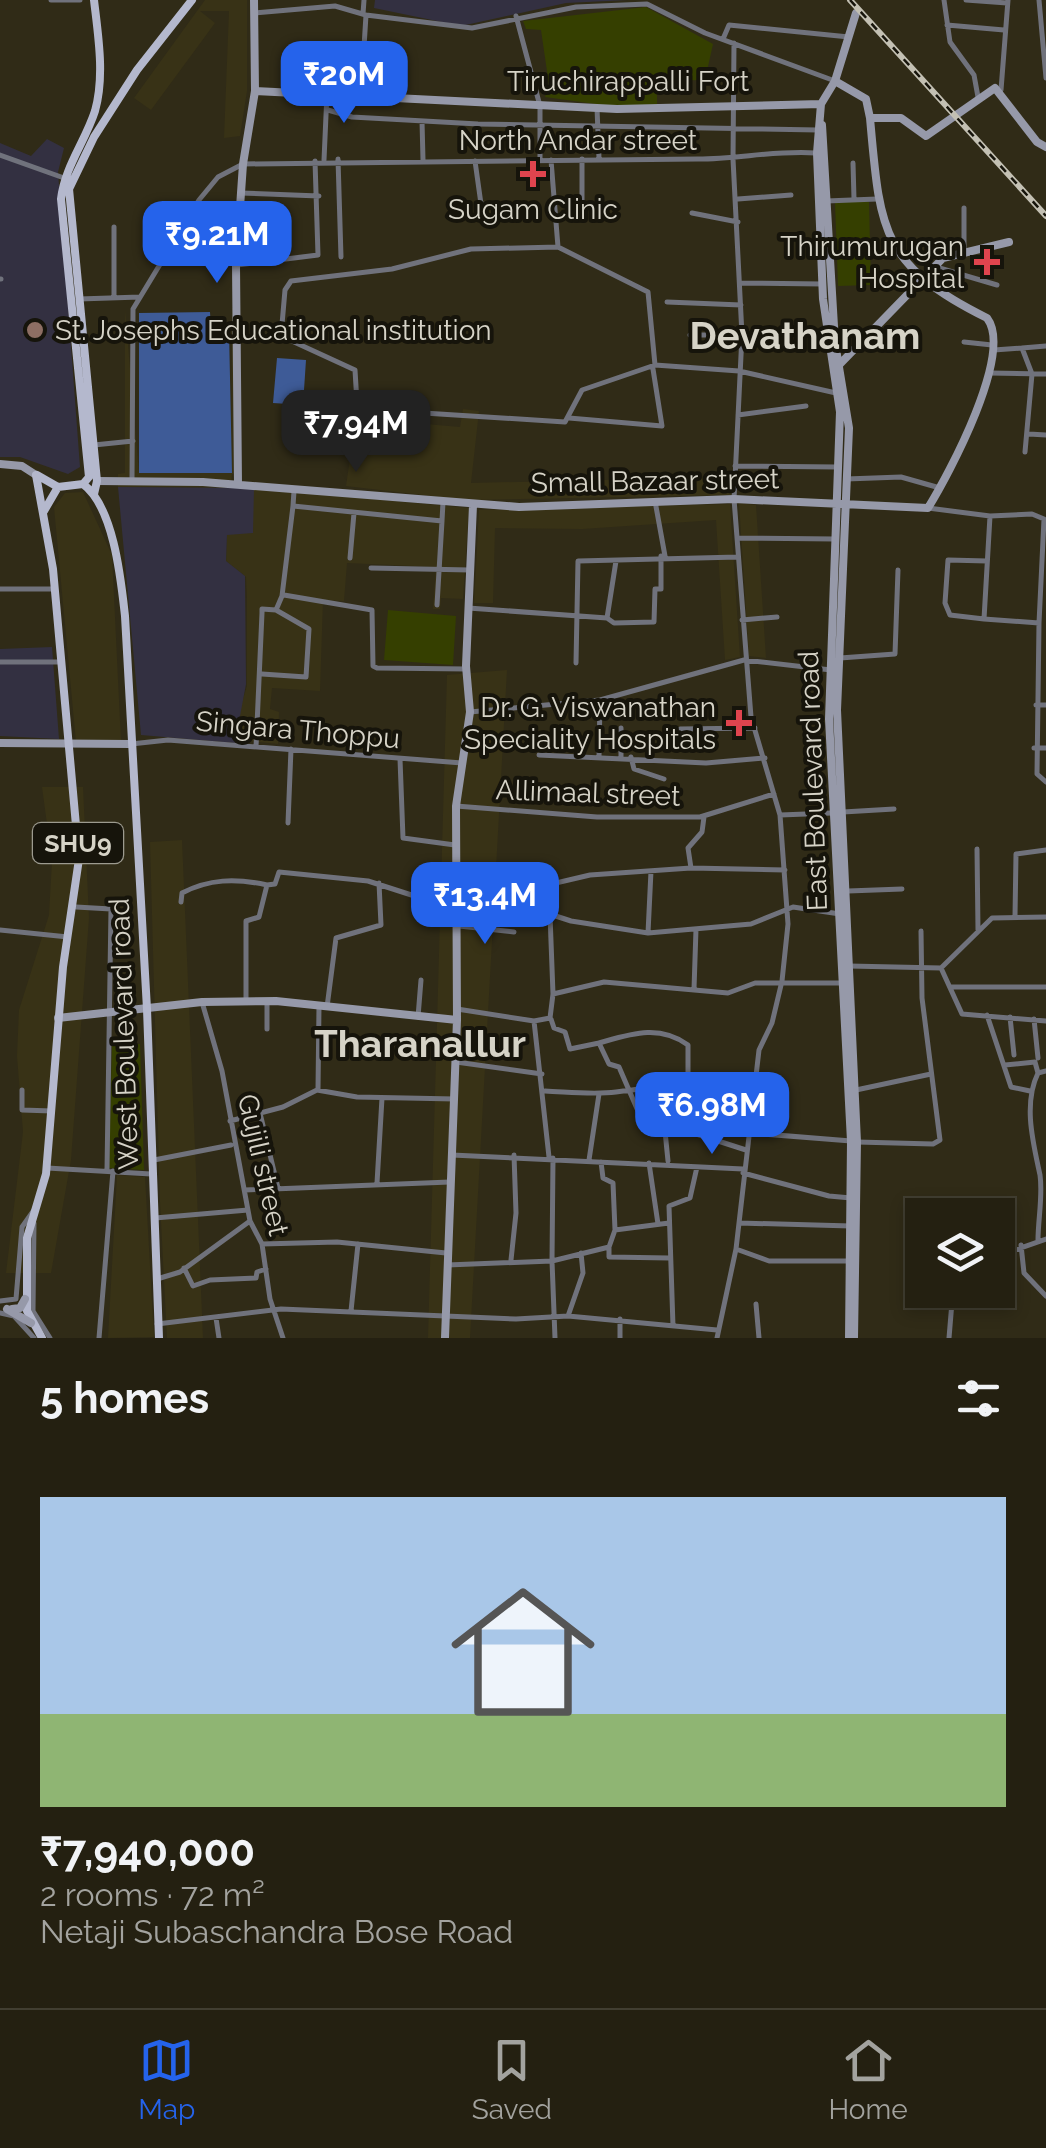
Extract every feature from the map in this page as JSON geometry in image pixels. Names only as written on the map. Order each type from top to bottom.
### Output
[{"type":"main road","points":[[36,475],[58,487],[83,484],[89,477],[61,199],[64,178],[95,111],[100,46],[94,0]]},
{"type":"main road","points":[[83,484],[94,494],[97,481],[69,189],[94,138],[137,70],[192,0]]},
{"type":"main road","points":[[84,132],[94,138]]},
{"type":"main road","name":"SHU9","points":[[36,475],[55,589],[79,858],[76,907],[68,937],[58,1018],[47,1168],[32,1215],[21,1299],[29,1326],[38,1338]]},
{"type":"main road","points":[[44,511],[58,487]]},
{"type":"main road","name":"West Boulevard road","points":[[94,494],[119,559],[147,1009],[158,1338]]},
{"type":"street","points":[[51,0],[80,0]]},
{"type":"street","points":[[238,484],[236,265],[243,164],[254,91],[254,0]]},
{"type":"street","points":[[362,94],[364,0]]},
{"type":"street","points":[[944,0],[950,42],[974,75],[978,97]]},
{"type":"street","points":[[966,0],[1007,2],[1001,90],[1037,142],[1046,147]]},
{"type":"street","points":[[1039,0],[1046,78]]},
{"type":"street","points":[[254,13],[335,6],[364,15],[467,28],[576,6],[647,4],[724,39],[835,81],[866,99],[877,199],[894,248],[919,278],[987,318],[992,326],[989,373],[928,508],[990,516],[1032,514],[1044,519],[1039,623],[1042,664],[1034,748],[1036,774],[1046,782]]},
{"type":"street","points":[[821,104],[835,81],[856,12]]},
{"type":"street","points":[[516,16],[540,106],[540,160]]},
{"type":"street","points":[[724,39],[729,25],[850,37]]},
{"type":"street","points":[[948,25],[1004,30]]},
{"type":"street","points":[[157,1324],[273,1310],[350,1311],[620,1319],[718,1334],[736,1249],[759,1050],[782,981],[788,910],[780,815],[754,728],[744,660],[734,499],[742,335],[733,159],[734,43]]},
{"type":"street","points":[[870,118],[901,118],[928,136],[990,89],[1001,90]]},
{"type":"street","name":"Tiruchirappalli Fort","points":[[254,91],[597,108],[821,104]]},
{"type":"street","points":[[324,160],[327,93]]},
{"type":"street","name":"East Boulevard road","points":[[821,104],[817,154],[823,284],[835,370],[841,502],[830,670],[854,1142],[852,1338]]},
{"type":"street","points":[[597,108],[598,158]]},
{"type":"street","points":[[328,110],[352,117],[597,128],[733,131],[820,126],[835,370],[849,428],[841,502],[838,658],[839,813],[848,891],[856,1090],[852,1338]]},
{"type":"street","points":[[422,121],[422,160]]},
{"type":"street","name":"North Andar street","points":[[243,164],[338,159],[733,159],[772,150],[817,154]]},
{"type":"street","points":[[0,155],[64,178]]},
{"type":"street","points":[[582,158],[582,215]]},
{"type":"street","points":[[338,159],[341,256]]},
{"type":"street","points":[[551,159],[558,247]]},
{"type":"street","points":[[475,160],[481,204],[519,208]]},
{"type":"street","points":[[236,265],[318,255],[319,196],[314,161]]},
{"type":"street","points":[[132,480],[133,309],[199,200],[223,173],[243,164]]},
{"type":"street","points":[[852,164],[854,199]]},
{"type":"street","points":[[240,193],[319,196]]},
{"type":"street","points":[[738,199],[792,195]]},
{"type":"street","points":[[826,202],[877,199]]},
{"type":"street","points":[[964,208],[964,250]]},
{"type":"street","points":[[692,214],[738,222]]},
{"type":"street","points":[[114,227],[114,298]]},
{"type":"street","points":[[835,370],[934,266],[964,250],[1009,242]]},
{"type":"street","points":[[558,247],[648,292],[662,426],[361,409],[356,403],[355,369],[280,334],[285,290],[291,281],[392,269],[471,248],[558,247]]},
{"type":"street","points":[[934,266],[997,285]]},
{"type":"street","points":[[741,283],[823,284]]},
{"type":"street","points":[[79,299],[140,296]]},
{"type":"street","points":[[667,302],[741,305]]},
{"type":"street","points":[[690,336],[742,335]]},
{"type":"street","points":[[964,342],[992,348],[1046,346]]},
{"type":"street","points":[[1022,348],[1032,374],[1025,452]]},
{"type":"street","points":[[569,418],[582,390],[654,367],[740,370],[836,393]]},
{"type":"street","points":[[989,373],[1046,374]]},
{"type":"street","points":[[738,414],[806,406]]},
{"type":"street","points":[[1029,434],[1046,435]]},
{"type":"street","points":[[94,445],[132,441]]},
{"type":"street","points":[[0,464],[22,466],[36,475]]},
{"type":"street","points":[[735,466],[839,466]]},
{"type":"street","points":[[846,478],[903,477],[940,488]]},
{"type":"street","name":"Small Bazaar street","points":[[97,481],[238,484],[472,505],[592,506],[734,499],[928,508]]},
{"type":"street","points":[[276,610],[282,596],[294,488]]},
{"type":"street","points":[[437,605],[443,502]]},
{"type":"street","points":[[468,608],[578,614],[607,618],[614,623],[654,622],[655,589],[662,589],[663,556],[663,526],[655,502]]},
{"type":"street","points":[[445,1338],[460,901],[456,806],[470,712],[467,669],[472,505]]},
{"type":"street","points":[[293,506],[442,521]]},
{"type":"street","points":[[350,558],[354,513]]},
{"type":"street","points":[[984,619],[990,516]]},
{"type":"street","points":[[738,538],[836,539]]},
{"type":"street","points":[[576,663],[576,562],[663,556],[738,557]]},
{"type":"street","points":[[607,618],[616,560]]},
{"type":"street","points":[[987,561],[948,560],[945,602],[950,615],[1039,623]]},
{"type":"street","points":[[370,568],[470,570]]},
{"type":"street","points":[[838,658],[895,655],[898,570]]},
{"type":"street","points":[[0,589],[55,589]]},
{"type":"street","points":[[282,596],[366,606],[373,617],[372,666],[377,668],[467,669]]},
{"type":"street","points":[[256,746],[262,609],[276,610],[309,630],[306,677],[262,674]]},
{"type":"street","points":[[742,620],[777,617]]},
{"type":"street","points":[[470,712],[600,700],[744,660],[830,670]]},
{"type":"street","points":[[0,662],[62,662]]},
{"type":"street","points":[[600,700],[600,758]]},
{"type":"street","points":[[1036,705],[1046,705]]},
{"type":"street","points":[[620,728],[621,756]]},
{"type":"street","points":[[680,729],[754,728]]},
{"type":"street","name":"Singara Thoppu","points":[[131,744],[168,740],[462,763]]},
{"type":"street","points":[[0,742],[131,744]]},
{"type":"street","points":[[1034,748],[1046,748]]},
{"type":"street","points":[[288,822],[291,750]]},
{"type":"street","points":[[539,755],[621,756],[706,764],[764,758]]},
{"type":"street","points":[[631,757],[634,769],[664,778]]},
{"type":"street","points":[[400,758],[403,838],[458,846]]},
{"type":"street","name":"Allimaal street","points":[[456,806],[597,817],[704,816],[774,794]]},
{"type":"street","points":[[780,815],[894,809]]},
{"type":"street","points":[[691,868],[688,848],[702,832],[704,816]]},
{"type":"street","points":[[977,849],[978,932]]},
{"type":"street","points":[[1015,916],[1016,854],[1046,850]]},
{"type":"street","points":[[181,902],[182,893],[192,885],[223,880],[275,884],[280,872],[379,883],[427,900],[460,901],[506,895],[590,875],[691,868],[785,870]]},
{"type":"street","points":[[648,932],[651,872]]},
{"type":"street","points":[[318,1090],[323,1006],[332,945],[340,936],[381,925],[379,883]]},
{"type":"street","points":[[246,1001],[246,921],[259,916],[267,885]]},
{"type":"street","points":[[848,891],[902,889]]},
{"type":"street","points":[[76,907],[111,908],[110,1170],[99,1338]]},
{"type":"street","points":[[528,908],[648,932],[751,924],[788,910],[840,914]]},
{"type":"street","points":[[978,910],[989,920]]},
{"type":"street","points":[[550,915],[550,1018],[554,1028],[565,1032],[570,1049],[644,1031],[677,1038],[688,1045],[688,1084]]},
{"type":"street","points":[[849,966],[941,968],[989,920],[1046,917]]},
{"type":"street","points":[[459,926],[514,932]]},
{"type":"street","points":[[694,989],[696,929]]},
{"type":"street","points":[[0,930],[68,937]]},
{"type":"street","points":[[750,1133],[854,1142],[938,1142],[919,967],[921,931]]},
{"type":"street","points":[[941,968],[962,1014],[1046,1021]]},
{"type":"street","points":[[418,1017],[422,980]]},
{"type":"street","points":[[553,994],[604,982],[730,992],[752,984],[782,981],[843,984]]},
{"type":"street","points":[[950,986],[1046,987]]},
{"type":"street","points":[[267,1001],[267,1029]]},
{"type":"street","points":[[58,1018],[202,1002],[267,1001],[457,1020]]},
{"type":"street","name":"Gujili street","points":[[202,1002],[222,1071],[250,1220],[262,1244],[273,1310],[283,1338]]},
{"type":"street","points":[[457,1009],[534,1021],[550,1018]]},
{"type":"street","points":[[986,1016],[1014,1091],[1030,1091]]},
{"type":"street","points":[[1010,1017],[1014,1055]]},
{"type":"street","points":[[1034,1019],[1038,1058]]},
{"type":"street","points":[[534,1021],[551,1158],[549,1262],[556,1338]]},
{"type":"street","points":[[599,1043],[609,1064],[620,1066],[638,1110]]},
{"type":"street","points":[[456,1062],[542,1074]]},
{"type":"street","points":[[1003,1065],[1036,1062],[1042,1072],[1030,1091],[1031,1130],[1043,1173],[1038,1240]]},
{"type":"street","points":[[856,1090],[932,1074]]},
{"type":"street","points":[[545,1090],[599,1094],[698,1084],[715,1078],[757,1082]]},
{"type":"street","points":[[687,1131],[698,1084]]},
{"type":"street","points":[[22,1090],[22,1110],[52,1110]]},
{"type":"street","points":[[230,1121],[318,1090],[382,1098],[455,1099]]},
{"type":"street","points":[[589,1161],[599,1094]]},
{"type":"street","points":[[376,1183],[382,1098]]},
{"type":"street","points":[[260,1113],[278,1189]]},
{"type":"street","points":[[668,1162],[665,1131],[687,1131],[747,1150]]},
{"type":"street","points":[[151,1161],[233,1145]]},
{"type":"street","points":[[511,1260],[516,1204],[514,1155]]},
{"type":"street","points":[[452,1156],[668,1162],[743,1171],[828,1196],[852,1198]]},
{"type":"street","points":[[601,1162],[602,1178],[613,1183],[615,1230],[609,1258],[669,1258]]},
{"type":"street","points":[[648,1163],[658,1224]]},
{"type":"street","points":[[673,1326],[669,1206],[690,1198],[697,1167]]},
{"type":"street","points":[[47,1168],[151,1174]]},
{"type":"street","points":[[245,1190],[450,1182]]},
{"type":"street","points":[[152,1218],[248,1210]]},
{"type":"street","points":[[32,1215],[32,1300],[36,1322],[50,1338]]},
{"type":"street","points":[[154,1280],[184,1268],[250,1220]]},
{"type":"street","points":[[739,1222],[852,1226]]},
{"type":"street","points":[[615,1230],[669,1223]]},
{"type":"street","points":[[1015,1249],[1046,1240]]},
{"type":"street","points":[[262,1244],[358,1244],[446,1252]]},
{"type":"street","points":[[350,1311],[358,1244]]},
{"type":"street","points":[[1021,1246],[1024,1274],[1046,1296]]},
{"type":"street","points":[[446,1265],[511,1260],[549,1262],[609,1247]]},
{"type":"street","points":[[736,1249],[774,1261],[851,1261]]},
{"type":"street","points":[[568,1316],[583,1274],[581,1253]]},
{"type":"street","points":[[184,1268],[193,1286],[210,1280],[256,1278],[266,1269]]},
{"type":"street","points":[[2,1308],[20,1308],[21,1299]]},
{"type":"street","points":[[756,1304],[759,1338]]},
{"type":"street","points":[[2,1308],[29,1326]]},
{"type":"street","points":[[949,1338],[952,1308]]},
{"type":"street","points":[[216,1318],[219,1338]]},
{"type":"street","points":[[620,1319],[620,1338]]},
{"type":"shaded area","points":[[205,0],[247,0],[247,91],[240,136],[224,138],[229,11],[200,11],[215,23],[151,110],[134,98]]},
{"type":"shaded area","points":[[375,0],[628,0],[566,3],[461,26],[374,8]]},
{"type":"shaded area","name":"St. Josephs Educational institution","points":[[47,139],[64,148],[58,172],[80,467],[68,474],[20,457],[0,457],[0,143],[31,156]]},
{"type":"shaded area","points":[[232,308],[240,308],[240,473],[232,474],[231,488],[118,487],[118,474],[125,473],[125,310],[139,473],[231,473]]},
{"type":"shaded area","points":[[463,409],[479,411],[471,483],[730,477],[731,495],[465,500],[346,486],[356,418],[460,427]]},
{"type":"shaded area","points":[[118,487],[254,488],[253,533],[227,535],[226,561],[245,576],[246,684],[235,743],[141,735]]},
{"type":"shaded area","points":[[254,488],[469,508],[463,599],[441,598],[440,609],[433,609],[436,567],[347,563],[344,601],[323,600],[320,691],[272,688],[270,709],[279,712],[278,744],[238,740],[235,725],[247,686],[247,598],[246,577],[226,561],[227,534]]},
{"type":"shaded area","points":[[83,492],[112,555],[121,742],[76,742],[54,507],[65,493]]},
{"type":"shaded area","points":[[739,503],[756,505],[766,658],[749,656]]},
{"type":"shaded area","points":[[730,504],[740,657],[725,660],[716,520],[582,529],[495,528],[493,603],[474,603],[479,510]]},
{"type":"shaded area","points":[[52,647],[59,739],[0,736],[0,649]]},
{"type":"shaded area","points":[[507,670],[470,1338],[428,1338],[447,675]]},
{"type":"shaded area","points":[[42,787],[83,787],[89,918],[71,1160],[51,1273],[6,1273],[23,1132],[17,1056],[19,1010],[49,915],[52,861]]},
{"type":"shaded area","points":[[182,840],[203,1338],[167,1338],[160,1202],[150,842]]},
{"type":"shaded area","points":[[117,1175],[145,1177],[154,1337],[108,1338]]},
{"type":"green space","points":[[646,7],[713,44],[705,80],[657,81],[657,105],[617,107],[545,97],[549,85],[541,30],[526,29],[523,21]]},
{"type":"green space","points":[[835,202],[869,202],[871,285],[838,286]]},
{"type":"green space","points":[[388,610],[456,616],[453,665],[384,660]]},
{"type":"green space","points":[[140,1044],[144,1170],[109,1168],[112,1045]]},
{"type":"water","points":[[281,231],[286,257],[261,263],[257,237]]},
{"type":"water","points":[[210,312],[211,329],[229,330],[232,473],[139,473],[139,313]]},
{"type":"water","points":[[277,358],[306,360],[303,405],[273,403]]},
{"type":"railway","points":[[850,0],[1046,216]]},
{"type":"place","name":"Sugam Clinic","points":[[533,174]]},
{"type":"place","name":"Thirumurugan Hospital","points":[[987,262]]},
{"type":"place","name":"St. Josephs Educational institution","points":[[35,330]]},
{"type":"place","name":"Dr. G. Viswanathan Speciality Hospitals","points":[[739,723]]},
{"type":"district","name":"Devathanam","points":[[805,335]]},
{"type":"district","name":"Tharanallur","points":[[420,1043]]}]
